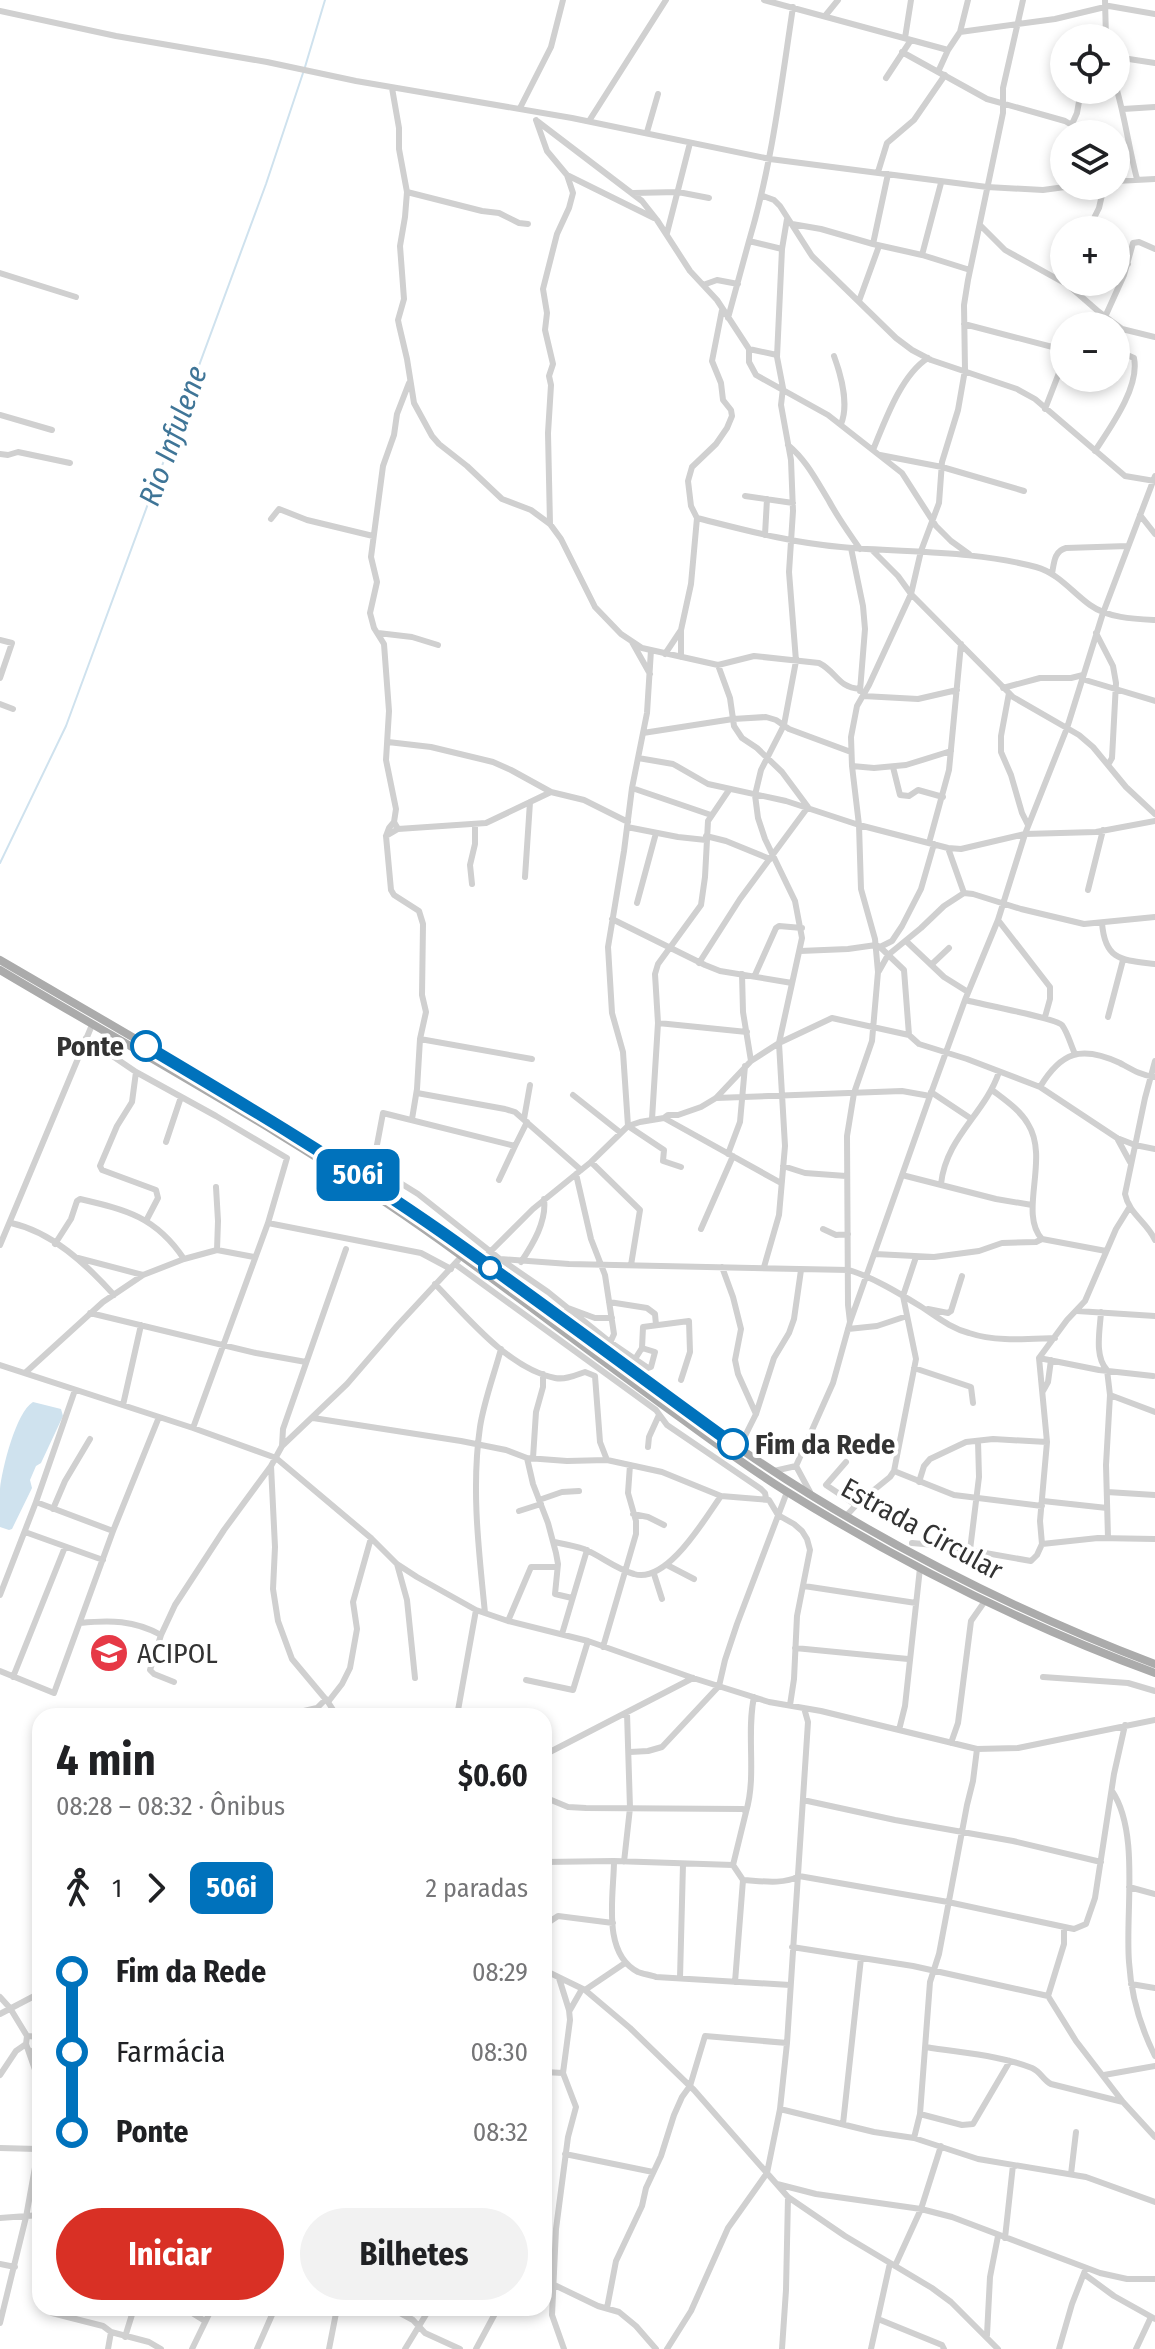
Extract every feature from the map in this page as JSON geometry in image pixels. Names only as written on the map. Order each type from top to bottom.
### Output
[{"type":"main road","name":"Estrada Circular","points":[[0,960],[271,1120],[368,1182],[774,1471],[974,1585],[1098,1642],[1155,1664]]},
{"type":"main road","name":"Estrada Circular","points":[[0,970],[284,1138],[442,1242],[455,1263],[787,1492],[920,1568],[985,1601],[1094,1650],[1155,1673]]},
{"type":"street","points":[[520,108],[551,47],[563,0]]},
{"type":"street","points":[[589,121],[666,0]]},
{"type":"street","points":[[764,0],[948,50]]},
{"type":"street","points":[[825,16],[838,0]]},
{"type":"street","points":[[886,78],[908,39],[911,0]]},
{"type":"street","points":[[878,172],[887,143],[914,120],[941,74],[948,50],[960,32],[968,0]]},
{"type":"street","points":[[861,695],[911,594],[921,551],[939,503],[946,446],[958,410],[965,370],[964,305],[1003,104],[1003,88],[1023,0]]},
{"type":"street","points":[[960,32],[1055,19],[1106,3],[1155,14]]},
{"type":"street","points":[[1106,3],[1106,24]]},
{"type":"street","points":[[728,318],[763,196],[793,7]]},
{"type":"street","points":[[0,11],[392,88],[647,132],[770,159],[941,183],[1050,189]]},
{"type":"street","points":[[902,52],[969,91],[1058,120]]},
{"type":"street","points":[[1130,59],[1155,63]]},
{"type":"street","points":[[392,88],[407,192],[400,246],[404,299],[398,320],[418,412],[439,444],[502,499],[531,510],[550,524],[561,539],[595,607],[632,642],[650,674]]},
{"type":"street","points":[[647,132],[658,94]]},
{"type":"street","points":[[1121,104],[1137,179]]},
{"type":"street","points":[[1123,109],[1155,107]]},
{"type":"street","points":[[533,111],[547,151],[567,175],[657,220]]},
{"type":"street","points":[[536,120],[633,193],[657,220],[690,271],[717,300],[749,349],[749,362],[756,375],[841,424],[902,473],[932,519],[951,541],[971,556]]},
{"type":"street","points":[[667,233],[690,143]]},
{"type":"street","points":[[859,301],[876,245],[888,174]]},
{"type":"street","points":[[550,524],[549,376],[553,364],[545,330],[547,313],[543,285],[557,234],[573,193],[567,175]]},
{"type":"street","points":[[1130,180],[1155,179]]},
{"type":"street","points":[[922,255],[941,183]]},
{"type":"street","points":[[573,193],[584,185]]},
{"type":"street","points":[[407,192],[499,213],[528,224]]},
{"type":"street","points":[[633,193],[678,192],[709,198]]},
{"type":"street","points":[[763,196],[780,206],[812,256],[912,350],[1017,389],[1035,399],[1125,476],[1154,479],[1096,633],[1067,728],[1028,825],[998,920],[930,1094],[849,1326],[833,1383],[796,1466]]},
{"type":"street","points":[[789,221],[970,270]]},
{"type":"street","points":[[764,1267],[779,1215],[785,1146],[779,1043],[800,951],[802,928],[795,901],[771,858],[758,818],[755,795],[761,770],[784,725],[796,661],[789,572],[793,503],[781,405],[783,388],[777,355],[782,249],[789,221]]},
{"type":"street","points":[[981,226],[1017,259],[1050,275]]},
{"type":"street","points":[[749,241],[782,249]]},
{"type":"street","points":[[1130,256],[1133,243],[1139,242],[1155,249]]},
{"type":"street","points":[[0,285],[2,274],[76,297]]},
{"type":"street","points":[[703,285],[717,280],[738,284]]},
{"type":"street","points":[[1082,296],[1100,312]]},
{"type":"street","points":[[681,657],[681,630],[691,584],[697,518],[691,506],[688,481],[692,467],[716,444],[732,416],[723,400],[721,383],[712,361],[722,310]]},
{"type":"street","points":[[964,324],[1050,345]]},
{"type":"street","points":[[1130,331],[1155,337]]},
{"type":"street","points":[[749,349],[777,355]]},
{"type":"street","points":[[834,356],[842,393],[844,418],[841,424]]},
{"type":"street","points":[[1130,356],[1134,358],[1135,369],[1130,390]]},
{"type":"street","points":[[875,452],[888,414],[906,382],[916,367],[928,358]]},
{"type":"street","points":[[410,382],[397,414],[394,435],[383,466],[371,562],[377,582],[370,613],[384,644],[389,711],[386,760],[396,809],[396,825],[386,836],[392,893],[419,911],[423,924],[422,995],[426,1012],[420,1039],[412,1119]]},
{"type":"street","points":[[1045,409],[1052,392]]},
{"type":"street","points":[[1095,451],[1129,392]]},
{"type":"street","points":[[0,415],[52,430]]},
{"type":"street","points":[[788,445],[810,468],[860,549]]},
{"type":"street","points":[[0,454],[18,452],[70,463]]},
{"type":"street","points":[[875,452],[942,467],[1024,491]]},
{"type":"street","points":[[745,496],[793,503]]},
{"type":"street","points":[[765,535],[767,499]]},
{"type":"street","points":[[271,519],[279,509],[307,520],[373,536]]},
{"type":"street","points":[[1140,514],[1155,533]]},
{"type":"street","points":[[697,518],[792,542],[971,556],[1038,567],[1103,613],[1155,620]]},
{"type":"street","points":[[1052,574],[1060,549],[1128,546]]},
{"type":"street","points":[[849,1326],[847,1136],[854,1093],[869,1054],[878,972],[878,946],[861,889],[859,825],[851,752],[851,737],[861,695],[865,629],[851,548]]},
{"type":"street","points":[[872,550],[1006,690],[1093,747],[1126,787],[1155,814]]},
{"type":"street","points":[[665,654],[681,630]]},
{"type":"street","points":[[378,633],[412,637],[438,645]]},
{"type":"street","points":[[1096,633],[1113,666],[1116,691],[1112,758],[1108,765]]},
{"type":"street","points":[[0,640],[12,643],[0,678]]},
{"type":"street","points":[[632,642],[665,654],[718,665],[749,656],[819,663],[861,695],[918,699],[957,690]]},
{"type":"street","points":[[800,951],[878,946],[892,941],[902,926],[921,889],[949,770],[961,644]]},
{"type":"street","points":[[628,1126],[625,1069],[612,1013],[608,957],[643,733],[651,650]]},
{"type":"street","points":[[718,665],[730,698],[734,726],[742,738],[767,758],[808,807]]},
{"type":"street","points":[[1006,690],[1040,678],[1071,678],[1155,701]]},
{"type":"street","points":[[1006,690],[1001,752],[1028,825]]},
{"type":"street","points":[[0,704],[13,709]]},
{"type":"street","points":[[643,733],[766,717],[851,752]]},
{"type":"street","points":[[388,742],[431,747],[493,762],[551,792],[584,800],[628,824],[656,833],[726,841],[771,858]]},
{"type":"street","points":[[852,766],[893,767],[951,751]]},
{"type":"street","points":[[638,758],[673,764],[704,783],[808,807],[859,825],[948,848],[961,849],[1025,834],[1103,830],[1155,821]]},
{"type":"street","points":[[893,767],[900,795],[909,796],[918,790],[943,797]]},
{"type":"street","points":[[632,788],[711,815]]},
{"type":"street","points":[[652,1119],[658,1023],[655,974],[658,964],[701,905],[706,838],[711,815],[729,790]]},
{"type":"street","points":[[396,825],[486,823],[551,792]]},
{"type":"street","points":[[525,877],[530,802]]},
{"type":"street","points":[[699,963],[720,927],[808,807]]},
{"type":"street","points":[[472,884],[470,861],[475,844],[475,825]]},
{"type":"street","points":[[1088,890],[1103,830]]},
{"type":"street","points":[[637,903],[656,833]]},
{"type":"street","points":[[948,848],[964,893]]},
{"type":"street","points":[[878,972],[888,955],[944,906],[964,893],[1084,924],[1155,917]]},
{"type":"street","points":[[612,919],[720,971],[792,983]]},
{"type":"street","points":[[998,920],[1050,987],[1045,1017]]},
{"type":"street","points":[[1102,923],[1108,950],[1123,960],[1155,964]]},
{"type":"street","points":[[755,975],[776,928],[802,928]]},
{"type":"street","points":[[906,941],[966,996],[1016,1013],[1045,1017],[1062,1025],[1075,1054]]},
{"type":"street","points":[[878,946],[904,970],[909,1035]]},
{"type":"street","points":[[931,965],[949,948]]},
{"type":"street","points":[[1108,1017],[1123,960]]},
{"type":"street","points":[[701,1229],[731,1155],[744,1098],[748,1064],[742,974]]},
{"type":"street","points":[[481,1261],[544,1199],[591,1162],[628,1126],[701,1107],[716,1098],[748,1064],[779,1043],[832,1018],[909,1035],[919,1044],[1040,1087],[1117,1138],[1155,1149]]},
{"type":"street","points":[[658,1023],[747,1032]]},
{"type":"street","points":[[0,1245],[92,1025]]},
{"type":"street","points":[[86,1038],[136,1072],[287,1158],[268,1223],[193,1428]]},
{"type":"street","points":[[420,1039],[532,1059]]},
{"type":"street","points":[[1040,1087],[1055,1065],[1075,1054],[1105,1057],[1153,1077]]},
{"type":"street","points":[[1154,1236],[1129,1208],[1125,1194],[1155,1061]]},
{"type":"street","points":[[136,1072],[132,1102],[117,1126],[100,1166],[102,1170],[156,1190],[158,1198],[146,1221]]},
{"type":"street","points":[[941,1184],[947,1155],[992,1090],[999,1072]]},
{"type":"street","points":[[499,1180],[526,1120],[530,1085]]},
{"type":"street","points":[[992,1090],[1019,1112],[1034,1138],[1037,1166],[1032,1205],[1034,1225],[1042,1239]]},
{"type":"street","points":[[716,1098],[902,1091],[930,1094],[970,1118]]},
{"type":"street","points":[[417,1093],[505,1109],[526,1120],[578,1172],[591,1239],[605,1275],[612,1318],[614,1334],[605,1352]]},
{"type":"street","points":[[573,1095],[621,1133]]},
{"type":"street","points":[[166,1142],[181,1097]]},
{"type":"street","points":[[515,1146],[383,1113],[373,1166],[418,1194],[610,1342],[645,1367],[651,1367],[655,1352],[642,1348]]},
{"type":"street","points":[[664,1118],[781,1183]]},
{"type":"street","points":[[628,1126],[664,1150],[663,1161],[681,1167]]},
{"type":"street","points":[[1117,1138],[1130,1162]]},
{"type":"street","points":[[591,1162],[640,1210],[631,1265]]},
{"type":"street","points":[[783,1166],[805,1173],[846,1176]]},
{"type":"street","points":[[902,1175],[1032,1205]]},
{"type":"street","points":[[216,1187],[217,1250]]},
{"type":"street","points":[[55,1244],[79,1199],[126,1210],[146,1221],[165,1235],[184,1259]]},
{"type":"street","points":[[521,1262],[543,1218],[544,1199]]},
{"type":"street","points":[[912,1543],[1031,1561],[1037,1555],[1042,1544],[1040,1521],[1047,1442],[1039,1358],[1085,1301],[1106,1251],[1129,1208]]},
{"type":"street","points":[[11,1223],[34,1229],[75,1257],[114,1295]]},
{"type":"street","points":[[174,1682],[150,1672],[161,1635],[175,1605],[224,1530],[282,1446],[347,1384],[455,1263],[421,1253],[268,1223]]},
{"type":"street","points":[[823,1229],[836,1235],[848,1234]]},
{"type":"street","points":[[875,1254],[934,1257],[979,1251],[1002,1243],[1042,1239],[1106,1251]]},
{"type":"street","points":[[282,1446],[283,1429],[346,1249]]},
{"type":"street","points":[[25,1373],[90,1313],[143,1275],[217,1250],[254,1257]]},
{"type":"street","points":[[75,1257],[143,1275]]},
{"type":"street","points":[[847,1515],[894,1471],[914,1368],[915,1349],[903,1296],[916,1257]]},
{"type":"street","points":[[500,1259],[601,1265],[849,1270],[868,1276],[965,1333],[988,1338],[1055,1338]]},
{"type":"street","points":[[722,1267],[741,1329],[735,1360],[738,1374],[756,1414]]},
{"type":"street","points":[[739,1448],[756,1414],[774,1358],[794,1319],[801,1270]]},
{"type":"street","points":[[923,1308],[948,1313],[962,1276]]},
{"type":"street","points":[[435,1284],[521,1366],[557,1378],[571,1377],[601,1365],[656,1410],[667,1425],[761,1489],[778,1515],[794,1524],[807,1539],[810,1550],[797,1616],[790,1705]]},
{"type":"street","points":[[609,1302],[647,1308],[655,1314],[656,1325]]},
{"type":"street","points":[[568,1308],[595,1318],[612,1318]]},
{"type":"street","points":[[562,1321],[568,1308]]},
{"type":"street","points":[[1077,1311],[1155,1316]]},
{"type":"street","points":[[1101,1312],[1100,1356],[1107,1370],[1110,1395],[1108,1538]]},
{"type":"street","points":[[90,1313],[306,1362]]},
{"type":"street","points":[[849,1326],[877,1326],[907,1316]]},
{"type":"street","points":[[635,1359],[642,1348],[643,1327],[689,1321],[690,1352],[681,1380]]},
{"type":"street","points":[[123,1405],[141,1325]]},
{"type":"street","points":[[485,1613],[475,1511],[478,1445],[485,1405],[501,1349]]},
{"type":"street","points":[[1039,1358],[1153,1376]]},
{"type":"street","points":[[1042,1392],[1048,1382],[1051,1360]]},
{"type":"street","points":[[0,1365],[276,1458],[371,1538],[397,1564],[476,1610],[588,1641],[754,1697],[977,1749],[1018,1748],[1155,1720]]},
{"type":"street","points":[[914,1368],[971,1387],[973,1403]]},
{"type":"street","points":[[585,1372],[595,1376],[598,1430],[607,1460]]},
{"type":"street","points":[[543,1374],[530,1458],[533,1484],[554,1542],[557,1567],[555,1595],[572,1598]]},
{"type":"street","points":[[0,1595],[75,1390]]},
{"type":"street","points":[[1110,1395],[1155,1412]]},
{"type":"street","points":[[648,1447],[659,1415]]},
{"type":"street","points":[[0,1671],[54,1693],[113,1531],[159,1417]]},
{"type":"street","points":[[313,1418],[478,1445],[530,1458],[607,1460],[677,1477],[721,1496],[766,1498]]},
{"type":"street","points":[[53,1509],[65,1481],[90,1439]]},
{"type":"street","points":[[919,1482],[930,1459],[955,1445],[1002,1439],[1047,1442]]},
{"type":"street","points":[[970,1550],[977,1499],[978,1441]]},
{"type":"street","points":[[846,1462],[826,1485],[856,1505]]},
{"type":"street","points":[[603,1647],[636,1534],[628,1493],[630,1465]]},
{"type":"street","points":[[271,1466],[275,1547],[273,1589],[278,1621],[292,1659],[332,1708]]},
{"type":"street","points":[[774,1471],[796,1466]]},
{"type":"street","points":[[796,1466],[810,1492]]},
{"type":"street","points":[[894,1471],[941,1491],[977,1499],[1107,1508]]},
{"type":"street","points":[[519,1511],[562,1492],[579,1491]]},
{"type":"street","points":[[630,1752],[662,1747],[719,1686],[737,1624],[787,1492]]},
{"type":"street","points":[[1107,1492],[1155,1495]]},
{"type":"street","points":[[554,1542],[587,1550],[640,1576],[654,1574],[667,1565],[690,1539],[721,1496]]},
{"type":"street","points":[[36,1502],[113,1531]]},
{"type":"street","points":[[633,1514],[664,1525]]},
{"type":"street","points":[[25,1532],[103,1560]]},
{"type":"street","points":[[317,1708],[342,1684],[350,1668],[357,1629],[353,1602],[371,1538]]},
{"type":"street","points":[[1042,1544],[1108,1538],[1155,1539]]},
{"type":"street","points":[[13,1677],[65,1547]]},
{"type":"street","points":[[562,1634],[587,1550]]},
{"type":"street","points":[[397,1564],[407,1600],[415,1678]]},
{"type":"street","points":[[667,1565],[694,1579]]},
{"type":"street","points":[[508,1621],[531,1567],[557,1567]]},
{"type":"street","points":[[899,1730],[905,1706],[920,1568]]},
{"type":"street","points":[[654,1574],[662,1599]]},
{"type":"street","points":[[804,1586],[916,1603]]},
{"type":"street","points":[[951,1743],[958,1723],[971,1621],[985,1601]]},
{"type":"street","points":[[458,1708],[476,1610]]},
{"type":"street","points":[[80,1623],[129,1622],[161,1635]]},
{"type":"street","points":[[526,1680],[573,1690],[588,1641]]},
{"type":"street","points":[[795,1648],[908,1659]]},
{"type":"street","points":[[1043,1677],[1128,1683],[1155,1691]]},
{"type":"street","points":[[552,1751],[693,1678]]},
{"type":"street","points":[[735,1982],[743,1880],[733,1865],[749,1797],[750,1721],[754,1697]]},
{"type":"street","points":[[667,2349],[691,2311],[728,2228],[767,2173],[780,2109],[787,2043],[808,1722],[804,1708]]},
{"type":"street","points":[[808,1722],[821,1711]]},
{"type":"street","points":[[624,1862],[630,1808],[627,1713]]},
{"type":"street","points":[[743,1880],[779,1881],[799,1876],[948,1902],[1074,1929],[1086,1924],[1095,1898],[1125,1725]]},
{"type":"street","points":[[914,2138],[920,2114],[928,1994],[977,1749]]},
{"type":"street","points":[[1112,1791],[1128,1839],[1131,1984],[1143,2030],[1155,2056]]},
{"type":"street","points":[[552,1800],[568,1807],[743,1809],[746,1812]]},
{"type":"street","points":[[803,1800],[1101,1862]]},
{"type":"street","points":[[614,1861],[613,1923],[615,1939],[625,1963],[638,1972],[656,1977],[790,1985]]},
{"type":"street","points":[[552,1862],[733,1865]]},
{"type":"street","points":[[680,1978],[683,1864]]},
{"type":"street","points":[[1129,1887],[1155,1894]]},
{"type":"street","points":[[552,1920],[558,1916],[613,1923]]},
{"type":"street","points":[[1048,1996],[1064,1944],[1064,1927]]},
{"type":"street","points":[[792,1947],[913,1966],[1048,1996],[1076,2041],[1123,2102],[1155,2137]]},
{"type":"street","points":[[843,2124],[861,1958]]},
{"type":"street","points":[[569,2010],[584,1990],[625,1963]]},
{"type":"street","points":[[552,1974],[584,1990],[630,2028],[690,2086],[788,2197],[951,2302],[998,2349]]},
{"type":"street","points":[[559,1978],[569,2010],[563,2073],[576,2107],[565,2154],[553,2285],[553,2321],[564,2349]]},
{"type":"street","points":[[1131,1984],[1155,1988]]},
{"type":"street","points":[[0,1997],[10,2008],[32,2059]]},
{"type":"street","points":[[0,2014],[32,1997]]},
{"type":"street","points":[[607,2308],[616,2261],[642,2206],[674,2115],[690,2086],[706,2035],[787,2043]]},
{"type":"street","points":[[0,2075],[16,2051],[32,2041]]},
{"type":"street","points":[[27,2043],[32,2048]]},
{"type":"street","points":[[926,2047],[1010,2061],[1038,2071],[1051,2084],[1123,2102]]},
{"type":"street","points":[[920,2114],[962,2125],[973,2124],[1010,2061]]},
{"type":"street","points":[[1104,2075],[1155,2066]]},
{"type":"street","points":[[552,2072],[563,2073]]},
{"type":"street","points":[[780,2109],[914,2138],[978,2159],[1086,2177],[1155,2202]]},
{"type":"street","points":[[1071,2174],[1076,2132]]},
{"type":"street","points":[[871,2349],[893,2265],[921,2209],[941,2146]]},
{"type":"street","points":[[0,2148],[32,2149]]},
{"type":"street","points":[[565,2154],[653,2172]]},
{"type":"street","points":[[987,2335],[990,2277],[1002,2237],[1013,2165]]},
{"type":"street","points":[[0,2323],[15,2267],[32,2180]]},
{"type":"street","points":[[777,2184],[816,2194],[921,2209],[952,2217],[1085,2271],[1127,2279],[1155,2279]]},
{"type":"street","points":[[782,2349],[788,2197]]},
{"type":"street","points":[[0,2218],[32,2216]]},
{"type":"street","points":[[0,2264],[15,2267]]},
{"type":"street","points":[[1085,2271],[1114,2296],[1153,2318],[1136,2349]]},
{"type":"street","points":[[1059,2349],[1085,2271]]},
{"type":"street","points":[[553,2285],[619,2312],[656,2349]]},
{"type":"street","points":[[553,2302],[557,2295],[567,2292]]},
{"type":"street","points":[[64,2316],[103,2326],[111,2332],[149,2342],[161,2349]]},
{"type":"street","points":[[125,2337],[132,2316]]},
{"type":"street","points":[[197,2316],[205,2321]]},
{"type":"street","points":[[202,2349],[193,2346],[208,2316]]},
{"type":"street","points":[[257,2349],[271,2316]]},
{"type":"street","points":[[329,2349],[335,2316]]},
{"type":"street","points":[[406,2316],[425,2333],[460,2349]]},
{"type":"street","points":[[405,2349],[425,2316]]},
{"type":"street","points":[[476,2349],[494,2316]]},
{"type":"street","points":[[878,2319],[942,2345],[944,2349]]},
{"type":"street","points":[[108,2349],[111,2332]]},
{"type":"water","points":[[33,1402],[61,1409],[63,1416],[41,1463],[36,1466],[30,1480],[32,1488],[9,1530],[0,1527],[1,1480],[16,1429]]},
{"type":"waterway","name":"Rio Infulene","points":[[305,67],[325,0]]},
{"type":"waterway","name":"Rio Infulene","points":[[0,863],[66,726],[266,184],[303,73]]},
{"type":"bus line","name":"506i","points":[[146,1046],[368,1182],[733,1444]]},
{"type":"place","name":"Ponte","points":[[146,1046]]},
{"type":"place","name":"Fim da Rede","points":[[733,1444]]},
{"type":"place","name":"ACIPOL","points":[[109,1653]]}]
